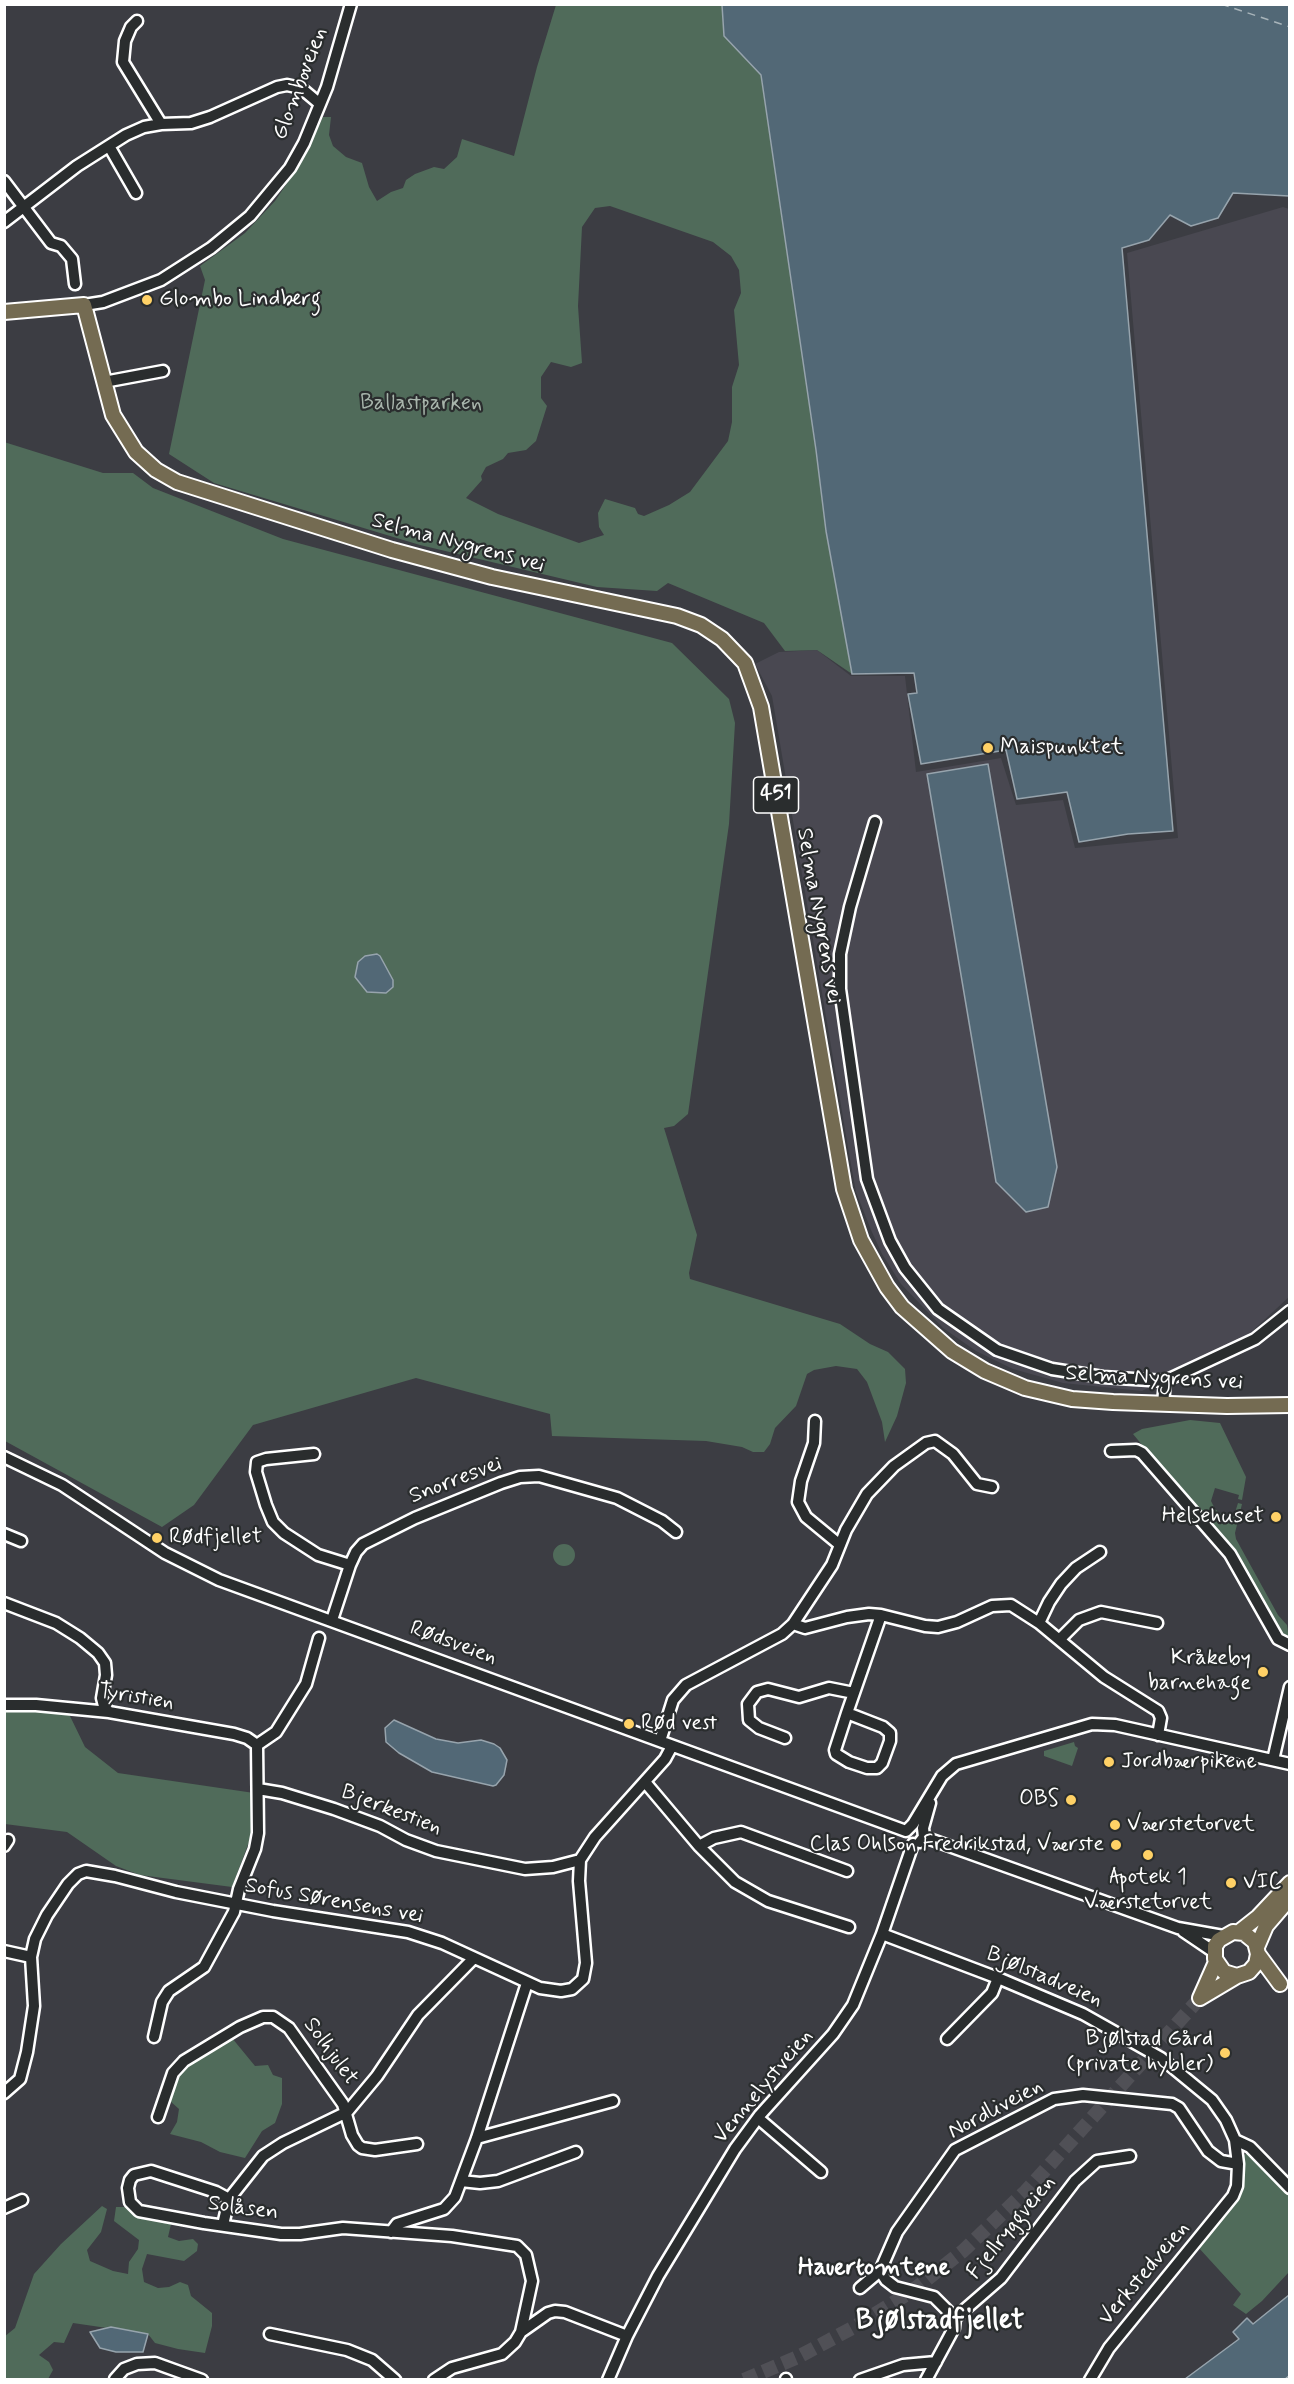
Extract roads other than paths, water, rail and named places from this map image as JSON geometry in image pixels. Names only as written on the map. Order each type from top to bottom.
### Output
[{"type":"main road","name":"Glomboveien","points":[[4,312],[84,305]]},
{"type":"main road","name":"Selma Nygrens vei","points":[[84,305],[113,415],[136,452],[156,470],[177,482],[392,550],[492,577],[676,616],[701,625],[735,651],[748,671],[761,707],[840,1168],[852,1218],[871,1260],[902,1307],[925,1329],[952,1351],[985,1371],[1025,1388],[1072,1399],[1162,1404],[1290,1405]]},
{"type":"main road","points":[[1290,1882],[1258,1917],[1239,1932],[1223,1936],[1215,1946],[1215,1957],[1200,1998],[1243,1974],[1256,1964],[1266,1926],[1290,1898]]},
{"type":"main road","points":[[1215,1957],[1224,1972],[1243,1974],[1280,1984],[1248,1935],[1239,1932]]},
{"type":"street","name":"Glomboveien","points":[[84,305],[103,302],[161,280],[211,248],[250,216],[290,168],[304,143],[327,87],[351,4]]},
{"type":"street","points":[[137,21],[131,27],[125,42],[123,62],[161,124]]},
{"type":"street","points":[[4,222],[77,166],[144,127],[191,123],[210,117],[277,87],[287,85],[301,88],[320,104]]},
{"type":"street","points":[[109,146],[136,193]]},
{"type":"street","points":[[4,181],[51,243],[62,246],[72,259],[75,284]]},
{"type":"street","points":[[104,382],[163,371]]},
{"type":"street","points":[[875,822],[840,954],[840,989],[867,1179],[890,1241],[904,1268],[938,1309],[997,1350],[1052,1369],[1103,1377],[1165,1381],[1255,1339],[1290,1311]]},
{"type":"street","points":[[1162,1404],[1165,1381]]},
{"type":"street","points":[[815,1421],[814,1443],[801,1481],[798,1502],[806,1517],[840,1545]]},
{"type":"street","points":[[660,1741],[674,1700],[686,1685],[782,1634],[793,1624],[832,1565],[861,1504],[873,1485],[894,1466],[930,1441],[935,1441],[944,1446],[977,1484],[992,1487]]},
{"type":"street","points":[[1111,1451],[1136,1450],[1142,1453],[1230,1554],[1278,1639],[1290,1646]]},
{"type":"street","points":[[314,1454],[257,1462],[256,1472],[266,1505],[273,1522],[284,1533],[318,1555],[350,1565]]},
{"type":"street","name":"Rødsveien","points":[[4,1457],[62,1485],[165,1553],[219,1580],[672,1746],[916,1830],[1178,1928]]},
{"type":"street","name":"Snorresvei","points":[[332,1620],[350,1565],[363,1544],[408,1521],[501,1483],[539,1476],[616,1498],[662,1521],[676,1532]]},
{"type":"street","points":[[4,1534],[21,1541]]},
{"type":"street","points":[[1040,1623],[1049,1602],[1061,1584],[1076,1568],[1100,1552]]},
{"type":"street","points":[[4,1603],[56,1623],[98,1653],[105,1663],[106,1675],[102,1698],[109,1712]]},
{"type":"street","points":[[793,1624],[805,1628],[857,1615],[880,1615],[938,1627],[957,1622],[992,1606],[1006,1604],[1016,1607],[1040,1623],[1104,1677],[1158,1711],[1161,1718],[1158,1735]]},
{"type":"street","points":[[1060,1639],[1079,1620],[1101,1612],[1157,1623]]},
{"type":"street","points":[[847,1713],[883,1727],[890,1734],[890,1741],[882,1763],[877,1768],[867,1768],[836,1754],[836,1744],[880,1615]]},
{"type":"street","points":[[154,2037],[162,2002],[170,1991],[208,1962],[234,1912],[238,1889],[255,1849],[258,1833],[257,1745],[276,1732],[306,1684],[319,1638]]},
{"type":"street","points":[[1273,1760],[1290,1687]]},
{"type":"street","points":[[785,1738],[759,1728],[749,1720],[748,1704],[757,1692],[768,1689],[799,1696],[829,1688],[854,1693]]},
{"type":"street","name":"Tyristien","points":[[4,1705],[36,1705],[109,1712],[234,1734],[247,1738],[257,1745]]},
{"type":"street","points":[[916,1830],[931,1794],[942,1776],[956,1764],[1083,1726],[1105,1724],[1290,1764]]},
{"type":"street","points":[[580,1860],[595,1837],[665,1759],[672,1746]]},
{"type":"street","points":[[645,1782],[716,1864],[749,1892],[768,1901],[849,1927]]},
{"type":"street","name":"Bjerkestien","points":[[258,1789],[282,1793],[334,1809],[436,1851],[525,1869],[553,1867],[580,1860]]},
{"type":"street","name":"Vennelystveien","points":[[608,2379],[627,2336],[686,2226],[735,2149],[758,2118],[843,2022],[853,2004],[882,1934],[913,1844],[907,1840],[916,1830]]},
{"type":"street","points":[[699,1846],[714,1838],[741,1832],[847,1871]]},
{"type":"street","name":"Sofus Sørensens vei","points":[[31,1957],[35,1940],[47,1915],[68,1884],[78,1874],[86,1871],[115,1876],[176,1893],[408,1932],[442,1943],[527,1983],[561,1992],[576,1986],[583,1979],[586,1963],[579,1881],[580,1860]]},
{"type":"street","points":[[1178,1928],[1223,1936]]},
{"type":"street","points":[[1178,1928],[1215,1957]]},
{"type":"street","name":"Bjølstadveien","points":[[882,1934],[998,1978],[1083,2014],[1161,2058],[1212,2100],[1226,2120],[1235,2140],[1238,2164],[1237,2186],[1233,2196]]},
{"type":"street","points":[[4,1951],[31,1957],[33,2006],[29,2043],[20,2079],[4,2093]]},
{"type":"street","points":[[224,2225],[229,2199],[263,2156],[283,2143],[347,2112],[377,2076],[418,2015],[474,1958]]},
{"type":"street","points":[[946,2039],[992,1993],[998,1978]]},
{"type":"street","points":[[391,2232],[398,2224],[444,2209],[455,2197],[477,2138],[527,1983]]},
{"type":"street","name":"Solhjulet","points":[[158,2117],[173,2073],[184,2061],[240,2027],[268,2016],[278,2019],[289,2028],[332,2087],[347,2112],[354,2141],[362,2148],[375,2150],[417,2144]]},
{"type":"street","name":"Nordliveien","points":[[860,2288],[880,2271],[897,2232],[955,2150],[1054,2099],[1083,2095],[1172,2104],[1179,2108],[1208,2151],[1221,2161],[1238,2164]]},
{"type":"street","points":[[477,2138],[613,2101]]},
{"type":"street","points":[[758,2118],[821,2172]]},
{"type":"street","points":[[1235,2140],[1250,2147],[1290,2187]]},
{"type":"street","points":[[461,2181],[480,2183],[498,2181],[576,2152]]},
{"type":"street","name":"Fjellryggveien","points":[[926,2379],[954,2328],[955,2318],[1001,2278],[1075,2181],[1097,2161],[1130,2156]]},
{"type":"street","name":"Solåsen","points":[[229,2199],[216,2192],[151,2171],[134,2175],[128,2188],[130,2202],[139,2211],[290,2235],[343,2228],[509,2243],[521,2249],[530,2268],[532,2281],[521,2332]]},
{"type":"street","name":"Verkstedveien","points":[[1089,2379],[1109,2348],[1233,2196]]},
{"type":"street","points":[[4,2208],[22,2200]]},
{"type":"street","points":[[880,2271],[895,2287],[934,2296],[955,2318]]},
{"type":"street","points":[[434,2379],[452,2368],[502,2354],[521,2332],[548,2313],[555,2311],[565,2312],[627,2336]]},
{"type":"street","points":[[270,2334],[347,2350],[372,2360],[395,2379]]},
{"type":"street","points":[[860,2379],[903,2365],[936,2362]]},
{"type":"street","points":[[115,2379],[124,2369],[137,2364],[155,2363],[202,2379]]},
{"type":"water","points":[[722,5],[1289,5],[1289,196],[1233,193],[1218,218],[1191,226],[1170,215],[1149,240],[1122,248],[1173,831],[1128,834],[1079,842],[1067,792],[1017,799],[1006,750],[921,764],[908,694],[917,693],[914,673],[852,674],[826,531],[761,75],[724,36]]},
{"type":"water","points":[[988,764],[1057,1167],[1048,1207],[1026,1212],[996,1182],[927,774]]},
{"type":"water","points":[[377,954],[393,980],[393,987],[386,993],[367,992],[355,977],[358,962],[365,956]]},
{"type":"water","points":[[394,1720],[436,1739],[458,1743],[481,1740],[494,1744],[500,1748],[507,1760],[504,1775],[493,1786],[432,1772],[399,1753],[386,1742],[385,1728]]},
{"type":"water","points":[[1289,2295],[1289,2379],[1185,2379],[1239,2339],[1233,2332],[1247,2318],[1253,2324]]},
{"type":"water","points":[[111,2327],[148,2334],[143,2352],[116,2352],[100,2348],[90,2332]]},
{"type":"tunnel","points":[[744,2380],[798,2357],[856,2326],[912,2291],[963,2251],[1026,2191],[1200,1998]]},
{"type":"place","name":"Glombo Lindberg","points":[[147,300]]},
{"type":"place","name":"Maispunktet","points":[[988,748]]},
{"type":"place","name":"Helsehuset","points":[[1276,1517]]},
{"type":"place","name":"Rødfjellet","points":[[157,1538]]},
{"type":"place","name":"Kråkeby barnehage","points":[[1263,1672]]},
{"type":"place","name":"Rød vest","points":[[629,1724]]},
{"type":"place","name":"Jordbærpikene","points":[[1109,1762]]},
{"type":"place","name":"OBS","points":[[1071,1800]]},
{"type":"place","name":"Værstetorvet","points":[[1115,1825]]},
{"type":"place","name":"Clas Ohlson Fredrikstad, Værste","points":[[1116,1845]]},
{"type":"place","name":"Apotek 1 Værstetorvet","points":[[1148,1855]]},
{"type":"place","name":"VIC","points":[[1231,1883]]},
{"type":"place","name":"Bjølstad Gård (private hybler)","points":[[1225,2053]]},
{"type":"district","name":"Hauertomtene","points":[[874,2269]]},
{"type":"district","name":"Bjølstadfjellet","points":[[940,2322]]},
{"type":"park label","name":"Ballastparken","points":[[421,404]]}]
